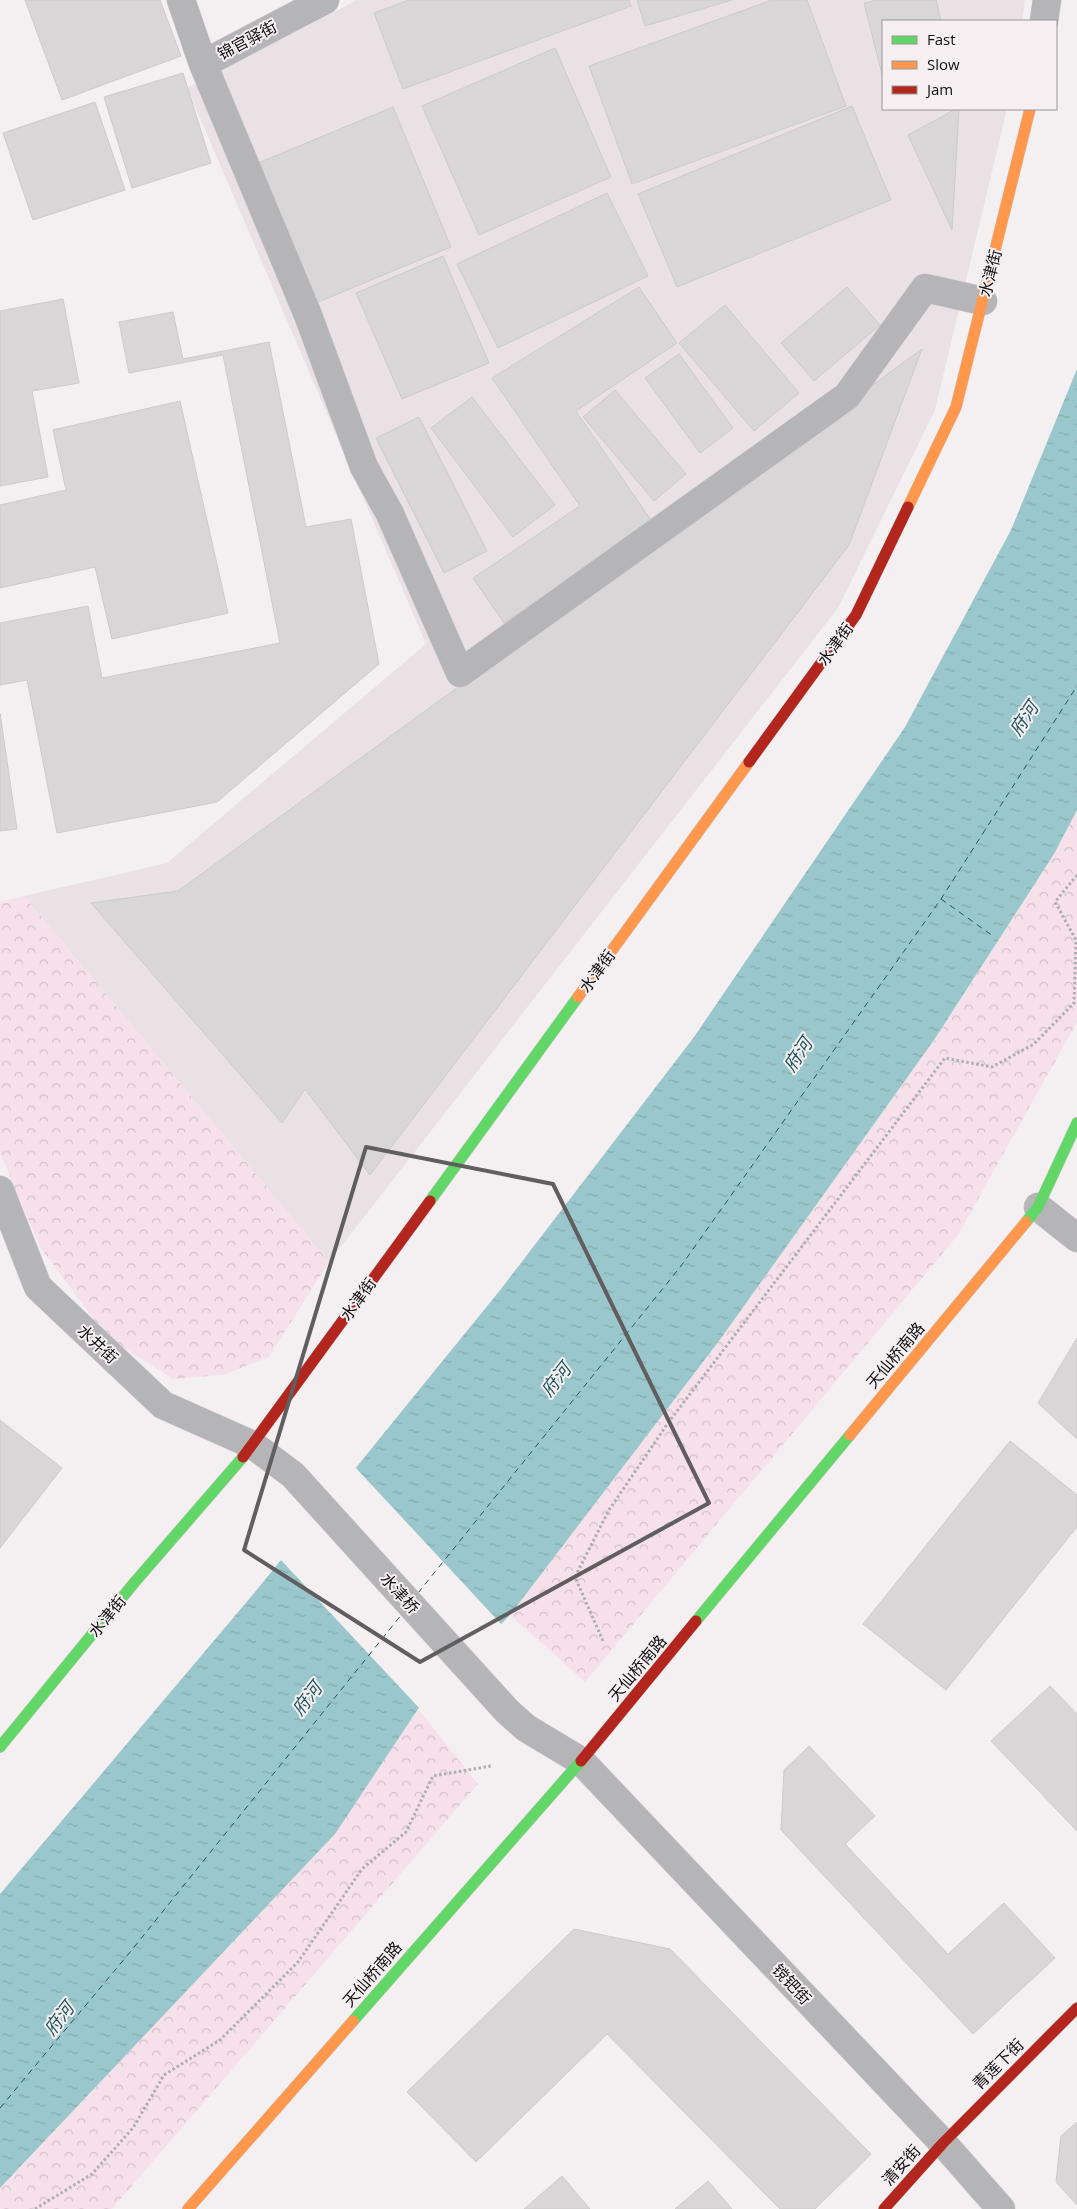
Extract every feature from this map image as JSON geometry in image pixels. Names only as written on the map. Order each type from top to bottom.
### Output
[{"type":"street","name":"锦官驿街","points":[[181,0],[203,64],[325,0]]},
{"type":"street","points":[[1044,20],[1048,0]]},
{"type":"street","points":[[203,64],[308,315],[364,467],[390,514],[460,673],[847,396],[925,288],[983,301]]},
{"type":"street","name":"水津街","points":[[0,1747],[134,1583],[252,1444],[856,615],[956,407],[1030,110]]},
{"type":"street","name":"天仙桥南路","points":[[188,2209],[581,1761],[1038,1207],[1077,1123]]},
{"type":"street","name":"水井街","points":[[0,1190],[38,1287],[163,1405],[252,1444],[293,1475]]},
{"type":"street","points":[[1038,1207],[1077,1238]]},
{"type":"street","name":"水津桥","points":[[293,1475],[507,1711],[526,1728],[581,1761]]},
{"type":"street","name":"镋钯街","points":[[581,1761],[942,2143],[1001,2209]]},
{"type":"street","name":"青莲下街","points":[[942,2143],[1077,2008]]},
{"type":"street","name":"清安街","points":[[884,2209],[942,2143]]},
{"type":"path","points":[[1074,1002],[1076,940],[1054,902],[1077,875]]},
{"type":"path","points":[[603,1641],[575,1577],[609,1510],[668,1423],[945,1058],[992,1067],[1034,1044],[1077,997]]},
{"type":"path","points":[[35,2209],[92,2174],[133,2128],[164,2075],[220,2040],[298,1962],[362,1869],[406,1832],[433,1776],[491,1766]]},
{"type":"highlighted area","points":[[366,1147],[553,1184],[709,1503],[420,1662],[244,1550]]},
{"type":"shaded area","points":[[357,0],[1025,0],[1022,20],[882,20],[882,110],[1007,110],[935,410],[838,608],[329,1262],[24,896],[167,863],[426,644],[187,88]]},
{"type":"green space","points":[[1077,810],[1077,1022],[958,1235],[585,1682],[510,1615],[719,1341],[934,1040],[1054,854]]},
{"type":"green space","points":[[24,896],[329,1262],[269,1357],[223,1375],[173,1379],[107,1337],[40,1247],[0,1153],[0,902]]},
{"type":"green space","points":[[418,1709],[478,1784],[112,2209],[0,2209],[0,2188],[334,1834]]},
{"type":"water","name":"府河","points":[[1077,369],[1077,810],[1054,854],[934,1040],[719,1341],[510,1615],[418,1709],[335,1834],[0,2188],[0,1894],[255,1592],[501,1289],[694,1037],[905,727],[1011,530]]},
{"type":"pier","points":[[354,1466],[503,1626],[421,1710],[279,1558]]},
{"type":"building","points":[[25,0],[160,0],[181,56],[62,100]]},
{"type":"building","points":[[409,0],[629,0],[631,6],[403,89],[374,13]]},
{"type":"building","points":[[637,0],[732,0],[645,26]]},
{"type":"building","points":[[772,0],[807,0],[846,106],[632,184],[589,66]]},
{"type":"building","points":[[877,0],[936,0],[941,20],[882,20],[882,74],[864,3]]},
{"type":"building","points":[[555,48],[611,177],[479,235],[422,106]]},
{"type":"building","points":[[183,73],[211,163],[132,188],[104,97]]},
{"type":"building","points":[[95,102],[125,190],[33,220],[3,133]]},
{"type":"building","points":[[852,106],[891,200],[677,287],[638,194]]},
{"type":"building","points":[[393,107],[451,247],[316,303],[258,163]]},
{"type":"building","points":[[954,110],[959,110],[952,230],[908,135]]},
{"type":"building","points":[[607,193],[648,276],[498,348],[457,264]]},
{"type":"building","points":[[443,256],[489,363],[402,399],[356,293]]},
{"type":"building","points":[[639,287],[677,343],[576,411],[653,523],[504,623],[473,578],[580,506],[492,378]]},
{"type":"building","points":[[847,287],[880,325],[814,381],[781,343]]},
{"type":"building","points":[[63,299],[79,383],[32,391],[48,477],[0,486],[0,311]]},
{"type":"building","points":[[725,305],[799,393],[754,431],[679,343]]},
{"type":"building","points":[[173,312],[183,359],[269,342],[306,527],[351,519],[379,664],[217,802],[57,833],[27,680],[0,685],[0,623],[88,606],[102,678],[280,643],[223,355],[129,373],[119,322]]},
{"type":"building","points":[[922,349],[849,545],[370,1175],[305,1089],[282,1123],[91,903],[178,891]]},
{"type":"building","points":[[679,354],[733,428],[700,453],[645,378]]},
{"type":"building","points":[[615,390],[686,474],[654,501],[583,417]]},
{"type":"building","points":[[472,397],[555,505],[513,537],[431,428]]},
{"type":"building","points":[[180,401],[228,613],[112,639],[95,567],[0,588],[0,505],[66,490],[53,430]]},
{"type":"building","points":[[419,417],[487,551],[444,573],[376,438]]},
{"type":"building","points":[[0,713],[17,829],[0,831]]},
{"type":"building","points":[[1077,1338],[1077,1439],[1038,1403]]},
{"type":"building","points":[[0,1420],[62,1468],[0,1548]]},
{"type":"building","points":[[1010,1441],[1077,1495],[1077,1527],[946,1690],[863,1624]]},
{"type":"building","points":[[1050,1686],[1077,1714],[1077,1831],[991,1741]]},
{"type":"building","points":[[809,1746],[875,1816],[845,1844],[948,1954],[1004,1903],[1055,1958],[973,2034],[781,1830],[784,1770]]},
{"type":"building","points":[[574,1929],[670,1949],[871,2154],[815,2209],[780,2209],[607,2034],[476,2162],[407,2092]]},
{"type":"building","points":[[1077,2122],[1077,2205],[1056,2182],[1061,2136]]},
{"type":"building","points":[[562,2176],[590,2209],[524,2209]]},
{"type":"building","points":[[708,2181],[732,2209],[675,2209]]},
{"type":"ferry route","points":[[418,1593],[681,1266],[941,899],[1077,686]]},
{"type":"ferry route","points":[[941,899],[993,936]]},
{"type":"ferry route","points":[[0,2108],[131,1951],[402,1614]]},
{"type":"traffic: fast","points":[[430,1201],[578,997]]},
{"type":"traffic: fast","points":[[1026,1222],[1038,1207],[1077,1123]]},
{"type":"traffic: fast","points":[[696,1621],[850,1435]]},
{"type":"traffic: fast","points":[[0,1747],[134,1583],[243,1457]]},
{"type":"traffic: fast","points":[[353,2021],[581,1761]]},
{"type":"traffic: slow","points":[[908,507],[956,407],[1030,110]]},
{"type":"traffic: slow","points":[[578,997],[749,762]]},
{"type":"traffic: slow","points":[[850,1435],[1026,1222]]},
{"type":"traffic: slow","points":[[188,2209],[353,2021]]},
{"type":"traffic: jam","points":[[749,762],[856,615],[908,507]]},
{"type":"traffic: jam","points":[[243,1457],[430,1201]]},
{"type":"traffic: jam","points":[[581,1761],[696,1621]]},
{"type":"traffic: jam","points":[[884,2209],[943,2143],[1077,2008]]}]
